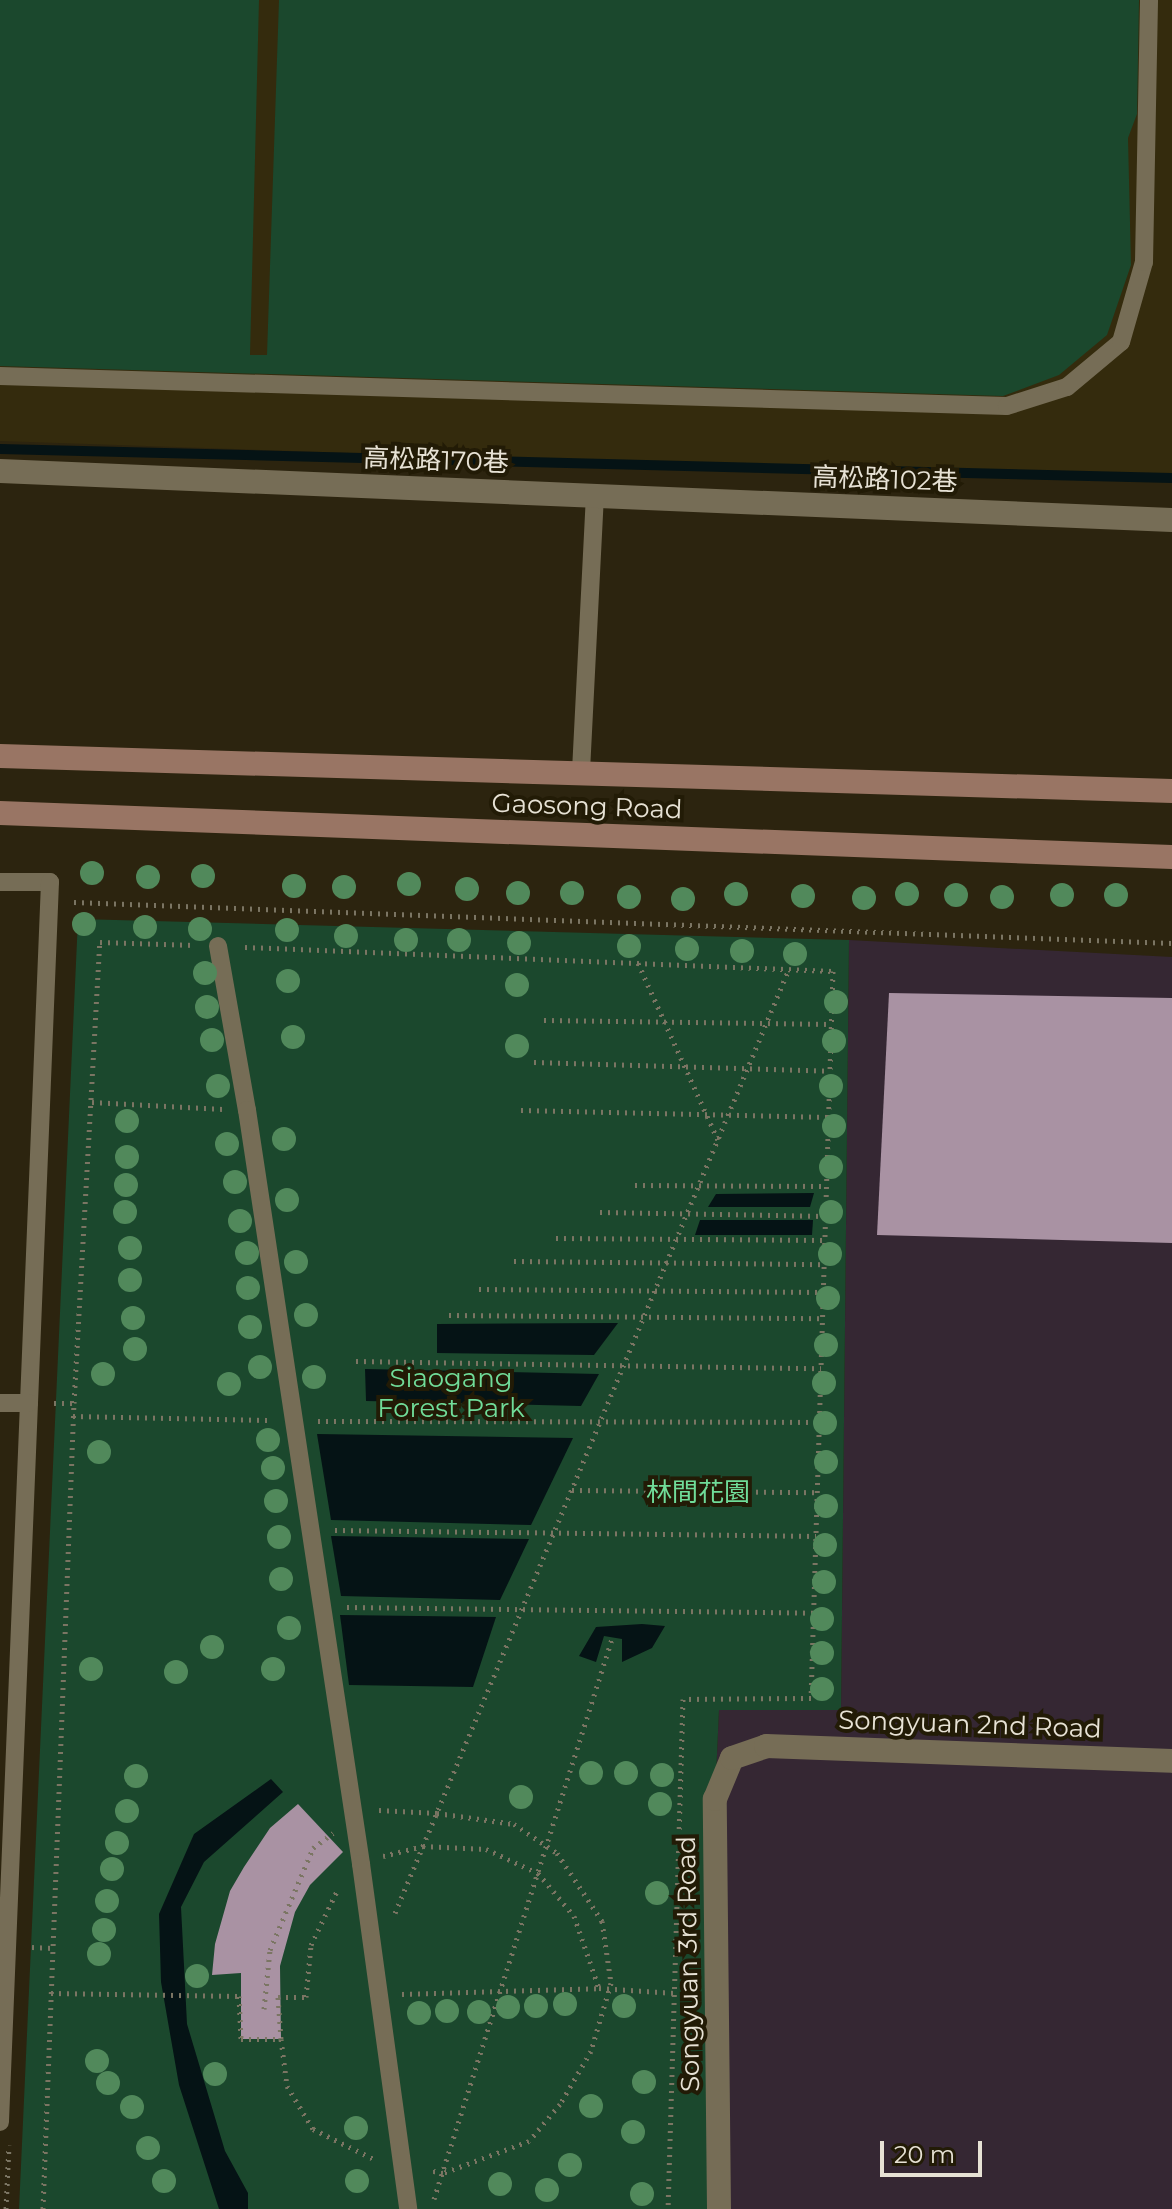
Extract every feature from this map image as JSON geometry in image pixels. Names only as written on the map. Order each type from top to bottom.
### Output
[{"type":"street","name":"高松路170巷","points":[[0,471],[595,496]]},
{"type":"street","name":"高松路102巷","points":[[595,496],[1172,520]]},
{"type":"street","name":"Gaosong Road","points":[[0,756],[1172,791]]},
{"type":"street","name":"Gaosong Road","points":[[0,813],[1172,857]]},
{"type":"street","name":"Songyuan 2nd Road","points":[[766,1746],[1172,1761]]},
{"type":"street","name":"Songyuan 3rd Road","points":[[719,2209],[715,1799],[732,1758],[766,1746]]},
{"type":"lane","points":[[0,376],[1007,406],[1067,387],[1121,342],[1144,262],[1149,0]]},
{"type":"lane","points":[[581,771],[595,496]]},
{"type":"lane","points":[[0,882],[50,882],[4,1947],[5,2127]]},
{"type":"lane","points":[[218,946],[247,1110],[361,1864],[372,1967],[408,2209]]},
{"type":"lane","points":[[0,1403],[29,1403]]},
{"type":"path","points":[[61,901],[1172,943]]},
{"type":"path","points":[[43,2209],[73,1416],[100,942],[833,971],[811,1698],[683,1699],[668,2209]]},
{"type":"path","points":[[638,963],[718,1140]]},
{"type":"path","points":[[372,1967],[789,969]]},
{"type":"path","points":[[544,1020],[831,1024]]},
{"type":"path","points":[[534,1062],[830,1071]]},
{"type":"path","points":[[92,1102],[247,1110]]},
{"type":"path","points":[[521,1110],[828,1117]]},
{"type":"path","points":[[635,1185],[826,1186]]},
{"type":"path","points":[[600,1212],[825,1216]]},
{"type":"path","points":[[556,1238],[825,1240]]},
{"type":"path","points":[[514,1261],[824,1264]]},
{"type":"path","points":[[479,1289],[823,1292]]},
{"type":"path","points":[[449,1315],[823,1318]]},
{"type":"path","points":[[356,1361],[821,1368]]},
{"type":"path","points":[[73,1416],[600,1423],[820,1422]]},
{"type":"path","points":[[572,1490],[817,1492]]},
{"type":"path","points":[[310,1529],[553,1535],[816,1536]]},
{"type":"path","points":[[322,1606],[814,1613]]},
{"type":"path","points":[[431,2209],[612,1639]]},
{"type":"path","points":[[365,1810],[437,1813],[514,1824],[557,1853],[602,1921],[611,1983],[591,2051],[560,2104],[529,2141],[443,2173],[374,2159],[313,2129],[287,2086],[278,1997],[306,1997],[311,1945],[341,1882],[361,1864],[393,1852],[423,1846],[486,1849],[538,1873],[574,1916],[599,1988]]},
{"type":"path","points":[[264,2009],[270,1950],[313,1848],[326,1838]]},
{"type":"path","points":[[377,1995],[599,1988],[675,1993]]},
{"type":"path","points":[[51,1993],[239,1996],[241,2039],[281,2039]]},
{"type":"path","points":[[5,2127],[6,2209]]},
{"type":"shaded area","points":[[0,0],[1172,0],[1172,481],[0,441]]},
{"type":"shaded area","points":[[849,940],[1172,957],[1172,2209],[719,2209],[715,1799],[719,1709],[841,1709]]},
{"type":"shaded area","points":[[814,1193],[810,1207],[708,1207],[716,1194]]},
{"type":"shaded area","points":[[700,1220],[813,1220],[812,1235],[695,1235]]},
{"type":"shaded area","points":[[618,1323],[594,1355],[437,1353],[437,1324]]},
{"type":"shaded area","points":[[365,1369],[599,1374],[581,1406],[366,1401]]},
{"type":"shaded area","points":[[317,1434],[573,1438],[531,1525],[331,1520]]},
{"type":"shaded area","points":[[331,1536],[529,1539],[500,1600],[341,1596]]},
{"type":"shaded area","points":[[340,1615],[496,1617],[473,1687],[349,1685]]},
{"type":"shaded area","points":[[665,1626],[652,1648],[622,1662],[622,1639],[604,1636],[596,1662],[579,1656],[596,1627]]},
{"type":"shaded area","points":[[271,1779],[283,1792],[204,1862],[181,1907],[187,2024],[225,2151],[248,2193],[248,2209],[219,2209],[179,2085],[161,1982],[159,1914],[194,1834]]},
{"type":"green space","points":[[0,0],[259,0],[250,355],[267,355],[279,0],[1139,0],[1137,114],[1128,138],[1131,265],[1107,335],[1059,375],[1003,396],[0,366]]},
{"type":"green space","name":"Siaogang Forest Park","points":[[78,919],[849,940],[841,1710],[719,1710],[715,1799],[719,2209],[19,2209]]},
{"type":"building","points":[[889,993],[1172,998],[1172,1243],[877,1235]]},
{"type":"building","points":[[298,1804],[343,1852],[310,1885],[295,1912],[280,1966],[281,2039],[241,2039],[241,1973],[212,1975],[215,1944],[230,1891],[244,1867],[270,1828]]},
{"type":"waterway","points":[[0,449],[1172,478]]},
{"type":"park label","name":"林間花園","points":[[698,1493]]}]
